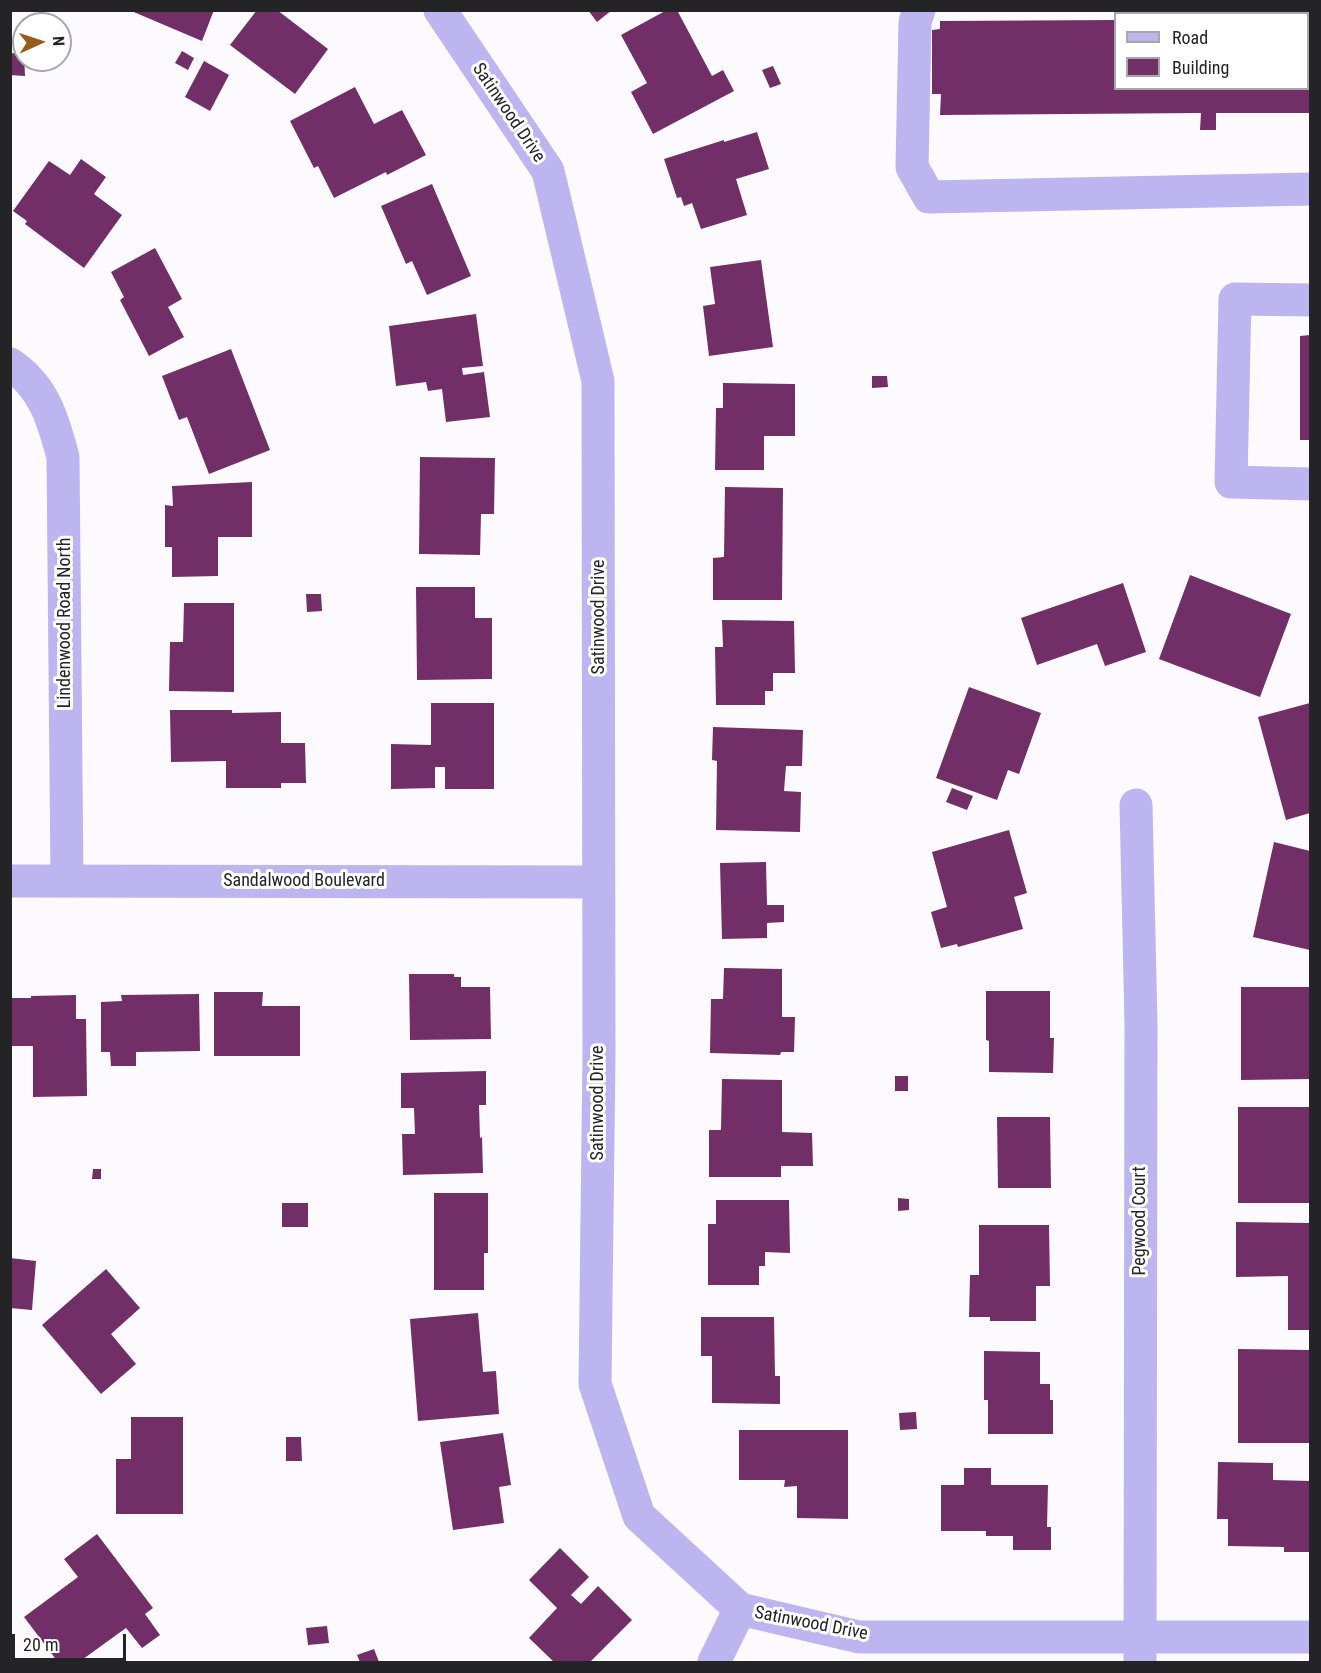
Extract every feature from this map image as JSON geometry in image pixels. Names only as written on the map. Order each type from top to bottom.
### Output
[{"type":"street","name":"Satinwood Drive","points":[[440,10],[548,171],[598,381],[599,1054],[596,1384],[639,1516],[740,1609],[859,1637],[1140,1650],[1311,1637]]},
{"type":"street","points":[[919,10],[915,22],[912,167],[929,197],[1311,189]]},
{"type":"street","points":[[1311,300],[1235,299],[1231,482],[1311,484]]},
{"type":"street","name":"Lindenwood Road North","points":[[18,370],[51,413],[63,456],[67,880]]},
{"type":"street","name":"Pegwood Court","points":[[1136,806],[1141,1023],[1140,1650]]},
{"type":"street","name":"Sandalwood Boulevard","points":[[10,881],[598,882]]},
{"type":"street","points":[[714,1662],[740,1609]]},
{"type":"building","points":[[129,10],[214,10],[202,41]]},
{"type":"building","points":[[257,10],[277,10],[328,49],[295,94],[230,45]]},
{"type":"building","points":[[588,10],[612,10],[597,22]]},
{"type":"building","points":[[667,10],[677,10],[712,76],[723,70],[734,91],[653,134],[631,92],[647,83],[621,35]]},
{"type":"building","points":[[1196,10],[1232,10],[1232,12],[1196,12]]},
{"type":"building","points":[[1310,19],[1310,113],[1216,113],[1216,130],[1200,130],[1201,113],[940,115],[941,94],[932,94],[932,30],[940,29],[940,21],[1114,20],[1114,90],[1309,90]]},
{"type":"building","points":[[182,51],[194,58],[188,70],[175,63]]},
{"type":"building","points":[[10,53],[12,53],[12,72],[25,72],[25,76],[10,75]]},
{"type":"building","points":[[204,61],[229,75],[210,111],[185,97]]},
{"type":"building","points":[[773,66],[781,84],[770,88],[762,70]]},
{"type":"building","points":[[355,87],[374,124],[402,110],[426,155],[334,198],[318,166],[314,168],[290,121]]},
{"type":"building","points":[[757,132],[769,169],[736,179],[747,215],[701,229],[692,203],[684,206],[681,197],[677,198],[664,159]]},
{"type":"building","points":[[81,159],[106,177],[94,194],[122,215],[84,268],[25,224],[27,221],[13,211],[49,161],[70,175]]},
{"type":"building","points":[[432,184],[471,276],[427,295],[412,261],[406,264],[381,206]]},
{"type":"building","points":[[155,248],[182,299],[168,307],[184,337],[149,356],[120,300],[124,297],[111,272]]},
{"type":"building","points":[[761,260],[773,347],[709,356],[703,306],[715,304],[710,267]]},
{"type":"building","points":[[476,314],[483,366],[462,368],[463,375],[484,372],[490,417],[446,422],[442,389],[428,391],[426,382],[396,386],[389,326]]},
{"type":"building","points":[[1310,335],[1310,440],[1300,440],[1300,336]]},
{"type":"building","points":[[231,349],[270,450],[209,474],[187,417],[179,420],[162,376]]},
{"type":"building","points":[[872,376],[887,376],[888,387],[872,388]]},
{"type":"building","points":[[723,383],[795,384],[795,436],[764,436],[764,470],[715,470],[716,408],[723,408]]},
{"type":"building","points":[[420,457],[495,458],[494,514],[481,514],[480,555],[419,554]]},
{"type":"building","points":[[252,482],[252,537],[218,537],[218,576],[172,577],[172,547],[165,547],[165,505],[173,506],[172,486]]},
{"type":"building","points":[[725,487],[783,488],[782,600],[713,600],[713,558],[724,557]]},
{"type":"building","points":[[1190,575],[1291,614],[1260,697],[1159,659]]},
{"type":"building","points":[[1123,583],[1146,652],[1105,666],[1097,644],[1037,665],[1021,618]]},
{"type":"building","points":[[416,587],[475,587],[475,618],[492,618],[492,679],[417,680]]},
{"type":"building","points":[[306,594],[321,594],[322,611],[307,612]]},
{"type":"building","points":[[184,603],[234,603],[234,692],[169,691],[170,642],[183,642]]},
{"type":"building","points":[[722,620],[794,621],[795,673],[773,673],[773,691],[765,691],[765,705],[716,705],[715,647],[723,647]]},
{"type":"building","points":[[969,687],[1041,713],[1019,774],[1008,770],[997,800],[936,778]]},
{"type":"building","points":[[431,703],[494,703],[494,789],[445,789],[445,767],[435,767],[435,788],[391,789],[391,744],[431,745]]},
{"type":"building","points":[[1310,703],[1310,813],[1286,820],[1258,717]]},
{"type":"building","points":[[170,710],[232,710],[232,713],[281,712],[281,743],[305,743],[306,783],[281,783],[281,788],[226,788],[226,761],[171,762]]},
{"type":"building","points":[[713,727],[803,730],[802,766],[786,766],[784,791],[801,792],[800,832],[716,830],[717,761],[712,760]]},
{"type":"building","points":[[952,788],[973,796],[967,810],[946,802]]},
{"type":"building","points":[[1009,830],[1027,893],[1014,897],[1023,929],[958,947],[957,944],[941,948],[931,912],[947,907],[932,852]]},
{"type":"building","points":[[1274,842],[1310,851],[1310,950],[1253,937]]},
{"type":"building","points":[[766,862],[767,905],[784,905],[784,922],[767,923],[767,938],[722,939],[720,863]]},
{"type":"building","points":[[724,968],[782,969],[782,1017],[795,1017],[794,1052],[781,1052],[780,1055],[710,1053],[711,999],[723,999]]},
{"type":"building","points":[[409,974],[454,974],[454,977],[461,977],[461,987],[490,987],[491,1039],[410,1040]]},
{"type":"building","points":[[1241,987],[1310,987],[1310,1079],[1241,1080]]},
{"type":"building","points":[[986,991],[1050,991],[1050,1038],[1054,1038],[1053,1073],[989,1072],[989,1041],[986,1040]]},
{"type":"building","points":[[214,992],[263,992],[262,1006],[300,1006],[300,1056],[214,1056]]},
{"type":"building","points":[[199,994],[200,1051],[136,1052],[136,1066],[111,1066],[110,1052],[101,1052],[101,1002],[122,1001],[121,995]]},
{"type":"building","points":[[76,995],[76,1019],[86,1019],[87,1096],[33,1097],[33,1046],[10,1046],[10,998]]},
{"type":"building","points":[[486,1071],[486,1105],[479,1105],[483,1173],[403,1175],[402,1134],[415,1134],[414,1108],[401,1108],[401,1073]]},
{"type":"building","points":[[895,1076],[908,1076],[908,1091],[895,1091]]},
{"type":"building","points":[[722,1079],[782,1080],[782,1132],[812,1133],[813,1166],[781,1166],[781,1177],[709,1177],[709,1130],[721,1130]]},
{"type":"building","points":[[1238,1107],[1310,1107],[1310,1203],[1238,1203]]},
{"type":"building","points":[[997,1117],[1050,1117],[1051,1188],[998,1188]]},
{"type":"building","points":[[93,1169],[101,1169],[101,1179],[92,1179]]},
{"type":"building","points":[[434,1193],[488,1193],[488,1253],[484,1253],[484,1290],[434,1290]]},
{"type":"building","points":[[898,1198],[909,1199],[909,1210],[898,1211]]},
{"type":"building","points":[[716,1200],[789,1200],[790,1253],[765,1252],[765,1266],[759,1266],[759,1285],[708,1285],[708,1224],[716,1224]]},
{"type":"building","points":[[282,1203],[308,1203],[308,1227],[282,1227]]},
{"type":"building","points":[[1236,1222],[1310,1223],[1310,1330],[1288,1330],[1288,1276],[1236,1277]]},
{"type":"building","points":[[979,1225],[1049,1225],[1050,1286],[1036,1286],[1036,1321],[990,1321],[990,1317],[969,1317],[970,1275],[979,1275]]},
{"type":"building","points":[[10,1258],[36,1261],[32,1310],[10,1308]]},
{"type":"building","points":[[106,1269],[140,1308],[111,1334],[136,1364],[101,1394],[42,1325]]},
{"type":"building","points":[[478,1313],[483,1372],[496,1371],[499,1414],[418,1421],[410,1319]]},
{"type":"building","points":[[701,1317],[774,1317],[775,1376],[780,1376],[780,1404],[712,1403],[712,1356],[701,1356]]},
{"type":"building","points":[[1238,1349],[1310,1350],[1310,1443],[1238,1443]]},
{"type":"building","points":[[984,1351],[1040,1352],[1040,1384],[1050,1384],[1050,1400],[1053,1400],[1053,1434],[988,1434],[988,1400],[984,1400]]},
{"type":"building","points":[[916,1412],[917,1429],[900,1430],[899,1413]]},
{"type":"building","points":[[131,1417],[183,1417],[183,1514],[116,1514],[116,1459],[131,1459]]},
{"type":"building","points":[[739,1430],[848,1430],[848,1519],[797,1518],[797,1486],[784,1487],[785,1480],[739,1480]]},
{"type":"building","points":[[503,1433],[511,1485],[499,1487],[504,1523],[453,1530],[440,1442]]},
{"type":"building","points":[[286,1437],[301,1437],[302,1461],[286,1461]]},
{"type":"building","points":[[1218,1462],[1273,1463],[1273,1480],[1310,1481],[1310,1552],[1284,1552],[1284,1547],[1228,1546],[1228,1519],[1217,1519]]},
{"type":"building","points":[[964,1468],[991,1468],[991,1485],[1048,1485],[1047,1527],[1051,1527],[1051,1550],[1013,1550],[1013,1536],[986,1536],[986,1531],[941,1531],[941,1485],[964,1485]]},
{"type":"building","points":[[97,1534],[153,1608],[145,1614],[160,1635],[142,1648],[126,1628],[79,1662],[58,1662],[24,1617],[78,1577],[64,1559]]},
{"type":"building","points":[[560,1548],[589,1577],[571,1595],[581,1604],[598,1586],[632,1620],[590,1662],[554,1662],[529,1638],[557,1608],[529,1580]]},
{"type":"building","points":[[327,1626],[329,1643],[308,1645],[306,1628]]},
{"type":"building","points":[[374,1649],[379,1662],[360,1662],[357,1655]]}]
